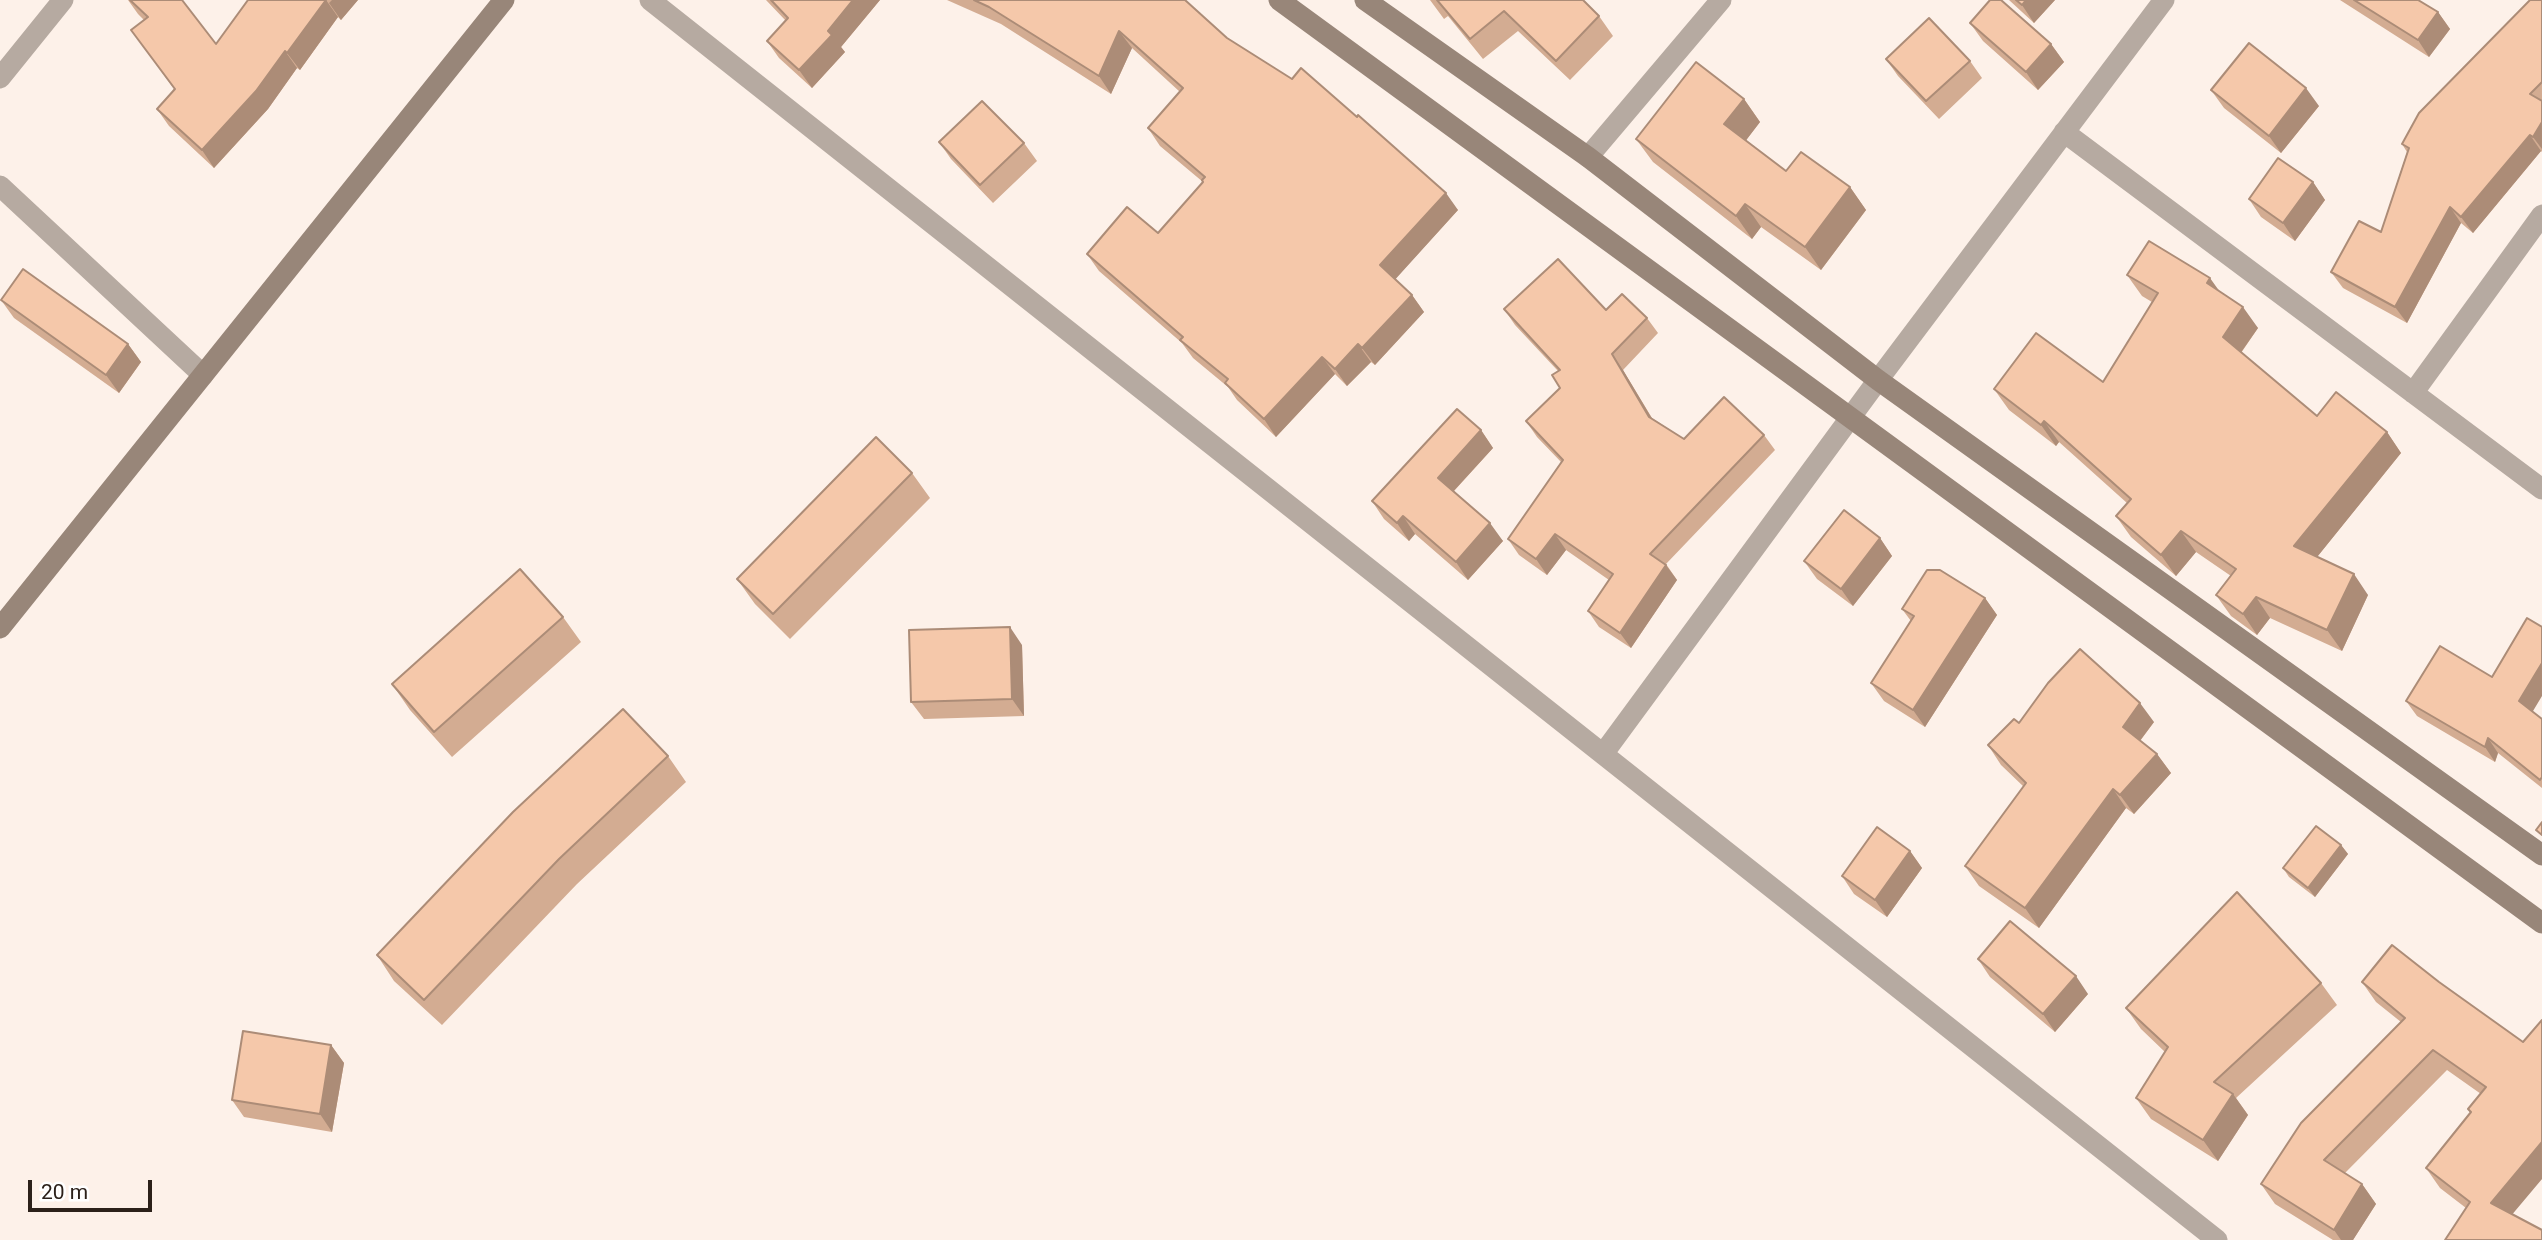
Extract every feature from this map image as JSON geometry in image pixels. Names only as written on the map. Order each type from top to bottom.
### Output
[{"type":"street","points":[[0,78],[63,0]]},
{"type":"street","points":[[0,628],[504,0]]},
{"type":"street","points":[[650,0],[2217,1240]]},
{"type":"street","points":[[1279,0],[2542,923]]},
{"type":"street","points":[[1365,0],[1588,157],[1878,380],[2542,855]]},
{"type":"street","points":[[1588,157],[1721,0]]},
{"type":"street","points":[[1603,754],[1878,380],[2164,0]]},
{"type":"street","points":[[2064,132],[2542,489]]},
{"type":"street","points":[[0,186],[203,375]]},
{"type":"street","points":[[2413,393],[2542,215]]},
{"type":"building","points":[[130,0],[182,0],[216,44],[248,0],[326,0],[256,91],[202,150],[157,109],[175,89],[131,30],[148,17]]},
{"type":"building","points":[[771,0],[853,0],[828,31],[832,35],[799,70],[767,41],[788,18]]},
{"type":"building","points":[[974,0],[1185,0],[1227,38],[1292,79],[1301,68],[1446,193],[1380,265],[1412,295],[1362,348],[1358,344],[1335,369],[1322,357],[1264,419],[1225,383],[1228,379],[1180,340],[1183,337],[1087,254],[1127,207],[1158,233],[1203,182],[1205,177],[1148,128],[1183,88],[1119,31],[1099,76]]},
{"type":"building","points":[[1437,0],[1583,0],[1599,16],[1556,61],[1504,11],[1470,39]]},
{"type":"building","points":[[1990,0],[2001,0],[2051,44],[2026,72],[1970,23]]},
{"type":"building","points":[[2354,0],[2418,0],[2438,12],[2418,40]]},
{"type":"building","points":[[2530,0],[2542,0],[2542,82],[2530,94],[2542,101],[2542,122],[2533,137],[2530,135],[2461,217],[2450,207],[2395,307],[2331,272],[2359,221],[2381,232],[2409,148],[2402,144],[2419,113]]},
{"type":"building","points":[[1929,18],[1970,61],[1926,101],[1886,59]]},
{"type":"building","points":[[2249,43],[2306,88],[2269,136],[2211,90]]},
{"type":"building","points":[[1696,62],[1744,99],[1724,124],[1786,171],[1801,152],[1850,187],[1805,247],[1745,204],[1736,216],[1636,139]]},
{"type":"building","points":[[982,101],[1024,143],[980,185],[939,142]]},
{"type":"building","points":[[2278,158],[2313,182],[2283,223],[2249,199]]},
{"type":"building","points":[[2149,241],[2210,278],[2207,283],[2243,307],[2223,337],[2317,416],[2336,392],[2387,432],[2294,546],[2354,574],[2327,630],[2256,597],[2243,614],[2216,595],[2236,569],[2181,531],[2161,555],[2116,516],[2131,499],[2044,421],[2041,425],[1994,389],[2036,333],[2103,382],[2158,293],[2127,275]]},
{"type":"building","points":[[1558,259],[1606,310],[1622,294],[1647,318],[1612,354],[1649,417],[1684,439],[1724,397],[1764,435],[1650,554],[1666,565],[1620,633],[1588,611],[1613,574],[1555,534],[1536,559],[1508,539],[1563,460],[1526,421],[1560,388],[1552,375],[1560,370],[1504,309]]},
{"type":"building","points":[[23,269],[128,344],[106,375],[1,300]]},
{"type":"building","points":[[1457,409],[1481,430],[1438,478],[1490,523],[1456,562],[1403,516],[1397,523],[1372,501]]},
{"type":"building","points":[[876,437],[912,473],[773,614],[737,579]]},
{"type":"building","points":[[1844,510],[1880,538],[1841,589],[1804,561]]},
{"type":"building","points":[[520,569],[563,617],[434,732],[392,684]]},
{"type":"building","points":[[1927,570],[1940,570],[1985,598],[1913,710],[1871,683],[1914,616],[1902,609]]},
{"type":"building","points":[[2527,618],[2542,627],[2542,663],[2519,701],[2542,719],[2540,780],[2488,738],[2485,747],[2406,701],[2440,646],[2492,677]]},
{"type":"building","points":[[1010,627],[1012,699],[911,702],[909,630]]},
{"type":"building","points":[[2080,649],[2140,703],[2123,727],[2157,754],[2120,795],[2113,789],[2025,908],[1965,866],[2026,783],[1988,745],[2014,719],[2019,723],[2048,683]]},
{"type":"building","points":[[623,709],[668,756],[559,859],[424,1000],[377,955],[513,812]]},
{"type":"building","points":[[2542,822],[2542,835],[2536,830]]},
{"type":"building","points":[[2316,826],[2341,845],[2308,888],[2283,868]]},
{"type":"building","points":[[1877,827],[1910,851],[1875,900],[1842,876]]},
{"type":"building","points":[[2237,892],[2321,983],[2214,1082],[2233,1094],[2203,1140],[2136,1098],[2168,1047],[2126,1008]]},
{"type":"building","points":[[2010,921],[2076,976],[2043,1014],[1978,959]]},
{"type":"building","points":[[2392,945],[2523,1042],[2542,1020],[2542,1142],[2491,1203],[2542,1230],[2542,1240],[2445,1240],[2470,1202],[2426,1168],[2471,1112],[2468,1109],[2486,1087],[2433,1050],[2324,1160],[2362,1184],[2334,1230],[2261,1184],[2301,1123],[2405,1018],[2362,982]]},
{"type":"building","points":[[243,1031],[331,1045],[320,1114],[232,1100]]}]
